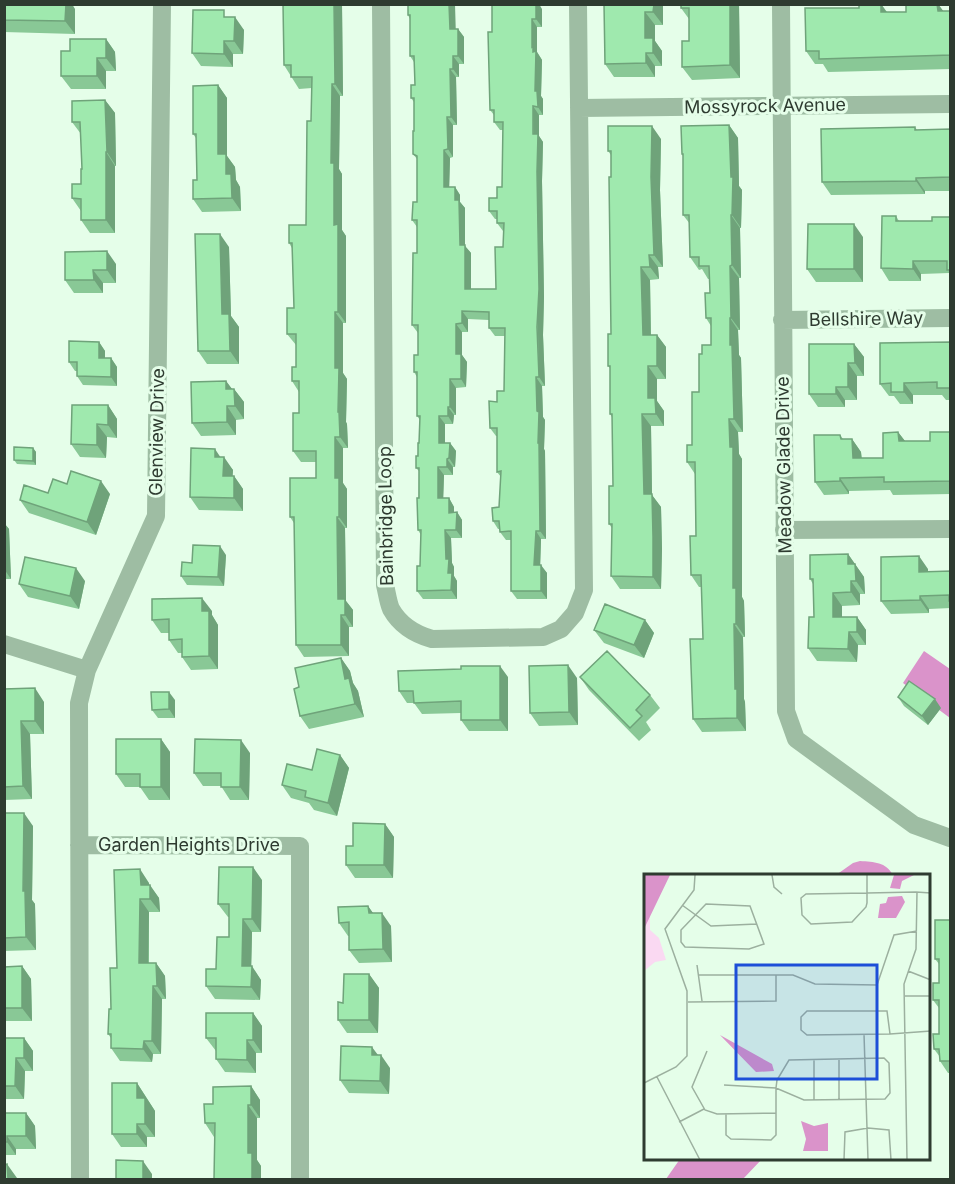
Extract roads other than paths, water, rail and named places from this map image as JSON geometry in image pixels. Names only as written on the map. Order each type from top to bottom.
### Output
[{"type":"street","name":"Glenview Drive","points":[[79,845],[79,703],[87,670],[156,516],[162,4]]},
{"type":"street","name":"Bainbridge Loop","points":[[381,4],[386,585],[390,607],[405,627],[419,636],[432,639],[543,637],[561,628],[575,613],[584,590],[578,4]]},
{"type":"street","name":"Meadow Glade Drive","points":[[781,4],[786,711],[796,739],[914,825],[951,838]]},
{"type":"street","name":"Mossyrock Avenue","points":[[579,108],[951,104]]},
{"type":"street","name":"Bellshire Way","points":[[782,320],[951,318]]},
{"type":"street","points":[[784,530],[951,529]]},
{"type":"street","points":[[4,644],[87,670]]},
{"type":"street","name":"Garden Heights Drive","points":[[80,1179],[79,845],[300,846],[300,1179]]}]
